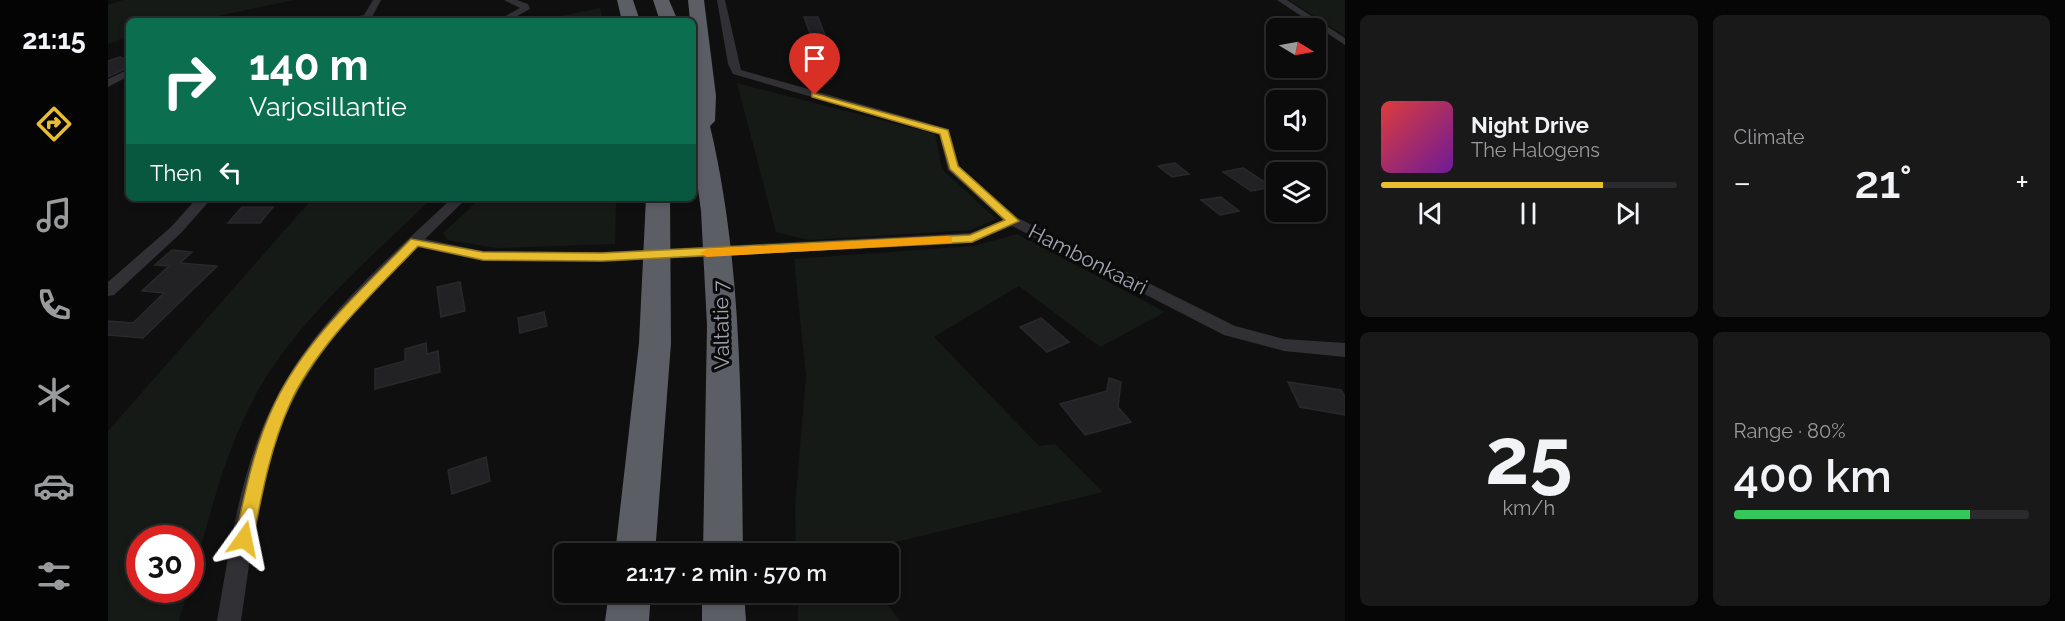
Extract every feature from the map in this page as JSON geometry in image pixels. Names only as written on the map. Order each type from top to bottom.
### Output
[{"type":"highway","points":[[625,0],[630,18]]},
{"type":"highway","points":[[661,0],[668,18]]},
{"type":"highway","points":[[696,0],[705,96],[702,136]]},
{"type":"highway","name":"Valtatie 7","points":[[696,111],[702,136],[720,261],[723,543]]},
{"type":"highway","points":[[636,543],[655,343],[658,201]]},
{"type":"highway","points":[[627,621],[629,603]]},
{"type":"highway","points":[[723,603],[723,621]]},
{"type":"street","points":[[367,18],[377,0]]},
{"type":"street","points":[[507,18],[525,9],[525,6],[508,0]]},
{"type":"street","name":"Hambonkaari","points":[[721,0],[733,64],[737,72],[945,132],[953,167],[1013,221],[1230,331],[1284,345],[1345,350]]},
{"type":"street","points":[[1281,0],[1345,42]]},
{"type":"street","points":[[108,84],[126,74]]},
{"type":"street","points":[[108,291],[176,230],[202,201]]},
{"type":"street","points":[[229,621],[261,459],[282,405],[317,348],[354,305],[457,201]]},
{"type":"street","points":[[415,242],[483,256],[602,257],[781,250],[972,238],[1013,221]]},
{"type":"shaded area","points":[[123,0],[294,0],[208,18],[126,18],[126,38],[108,44],[108,5]]},
{"type":"shaded area","points":[[1289,0],[1345,0],[1345,36],[1326,24],[1326,18],[1317,18]]},
{"type":"shaded area","points":[[600,8],[602,18],[551,18]]},
{"type":"shaded area","points":[[737,83],[935,134],[942,169],[996,219],[971,230],[809,240],[776,232]]},
{"type":"shaded area","points":[[310,201],[429,201],[332,295],[286,348],[266,377],[231,448],[204,536],[204,525],[126,525],[126,603],[184,603],[179,621],[108,621],[108,431]]},
{"type":"shaded area","points":[[478,201],[616,201],[615,244],[497,248],[448,240],[443,233]]},
{"type":"shaded area","points":[[1017,234],[1165,312],[1100,347],[1019,286],[934,337],[1039,446],[1055,444],[1103,492],[892,543],[796,543],[795,507],[806,376],[794,259],[974,246]]},
{"type":"shaded area","points":[[798,603],[886,603],[900,621],[798,621]]},
{"type":"building","points":[[804,17],[818,17],[825,35],[811,36]]},
{"type":"building","points":[[120,57],[126,60],[126,68],[108,77],[108,61]]},
{"type":"building","points":[[1175,163],[1189,174],[1172,177],[1158,166]]},
{"type":"building","points":[[1243,168],[1266,183],[1266,188],[1251,191],[1223,172]]},
{"type":"building","points":[[1221,197],[1239,211],[1220,215],[1201,200]]},
{"type":"building","points":[[242,207],[273,207],[260,223],[228,223]]},
{"type":"building","points":[[172,250],[192,252],[180,263],[217,266],[143,338],[108,335],[108,321],[133,323],[164,293],[142,291],[169,266],[155,265]]},
{"type":"building","points":[[460,282],[465,311],[441,317],[437,287]]},
{"type":"building","points":[[544,312],[547,326],[520,333],[518,318]]},
{"type":"building","points":[[1041,318],[1069,342],[1047,352],[1020,327]]},
{"type":"building","points":[[426,343],[427,354],[438,351],[440,372],[375,389],[375,369],[405,361],[405,349]]},
{"type":"building","points":[[1109,378],[1121,382],[1118,407],[1131,422],[1085,435],[1060,404],[1107,391]]},
{"type":"building","points":[[1288,382],[1341,390],[1345,397],[1345,415],[1300,407]]},
{"type":"building","points":[[486,457],[490,481],[452,494],[448,470]]},
{"type":"slow traffic","points":[[707,253],[947,240]]},
{"type":"route","points":[[244,539],[261,459],[282,405],[300,373],[317,348],[354,305],[415,242],[483,256],[602,257],[781,250],[972,238],[1013,221],[953,167],[945,132],[815,95]]}]
